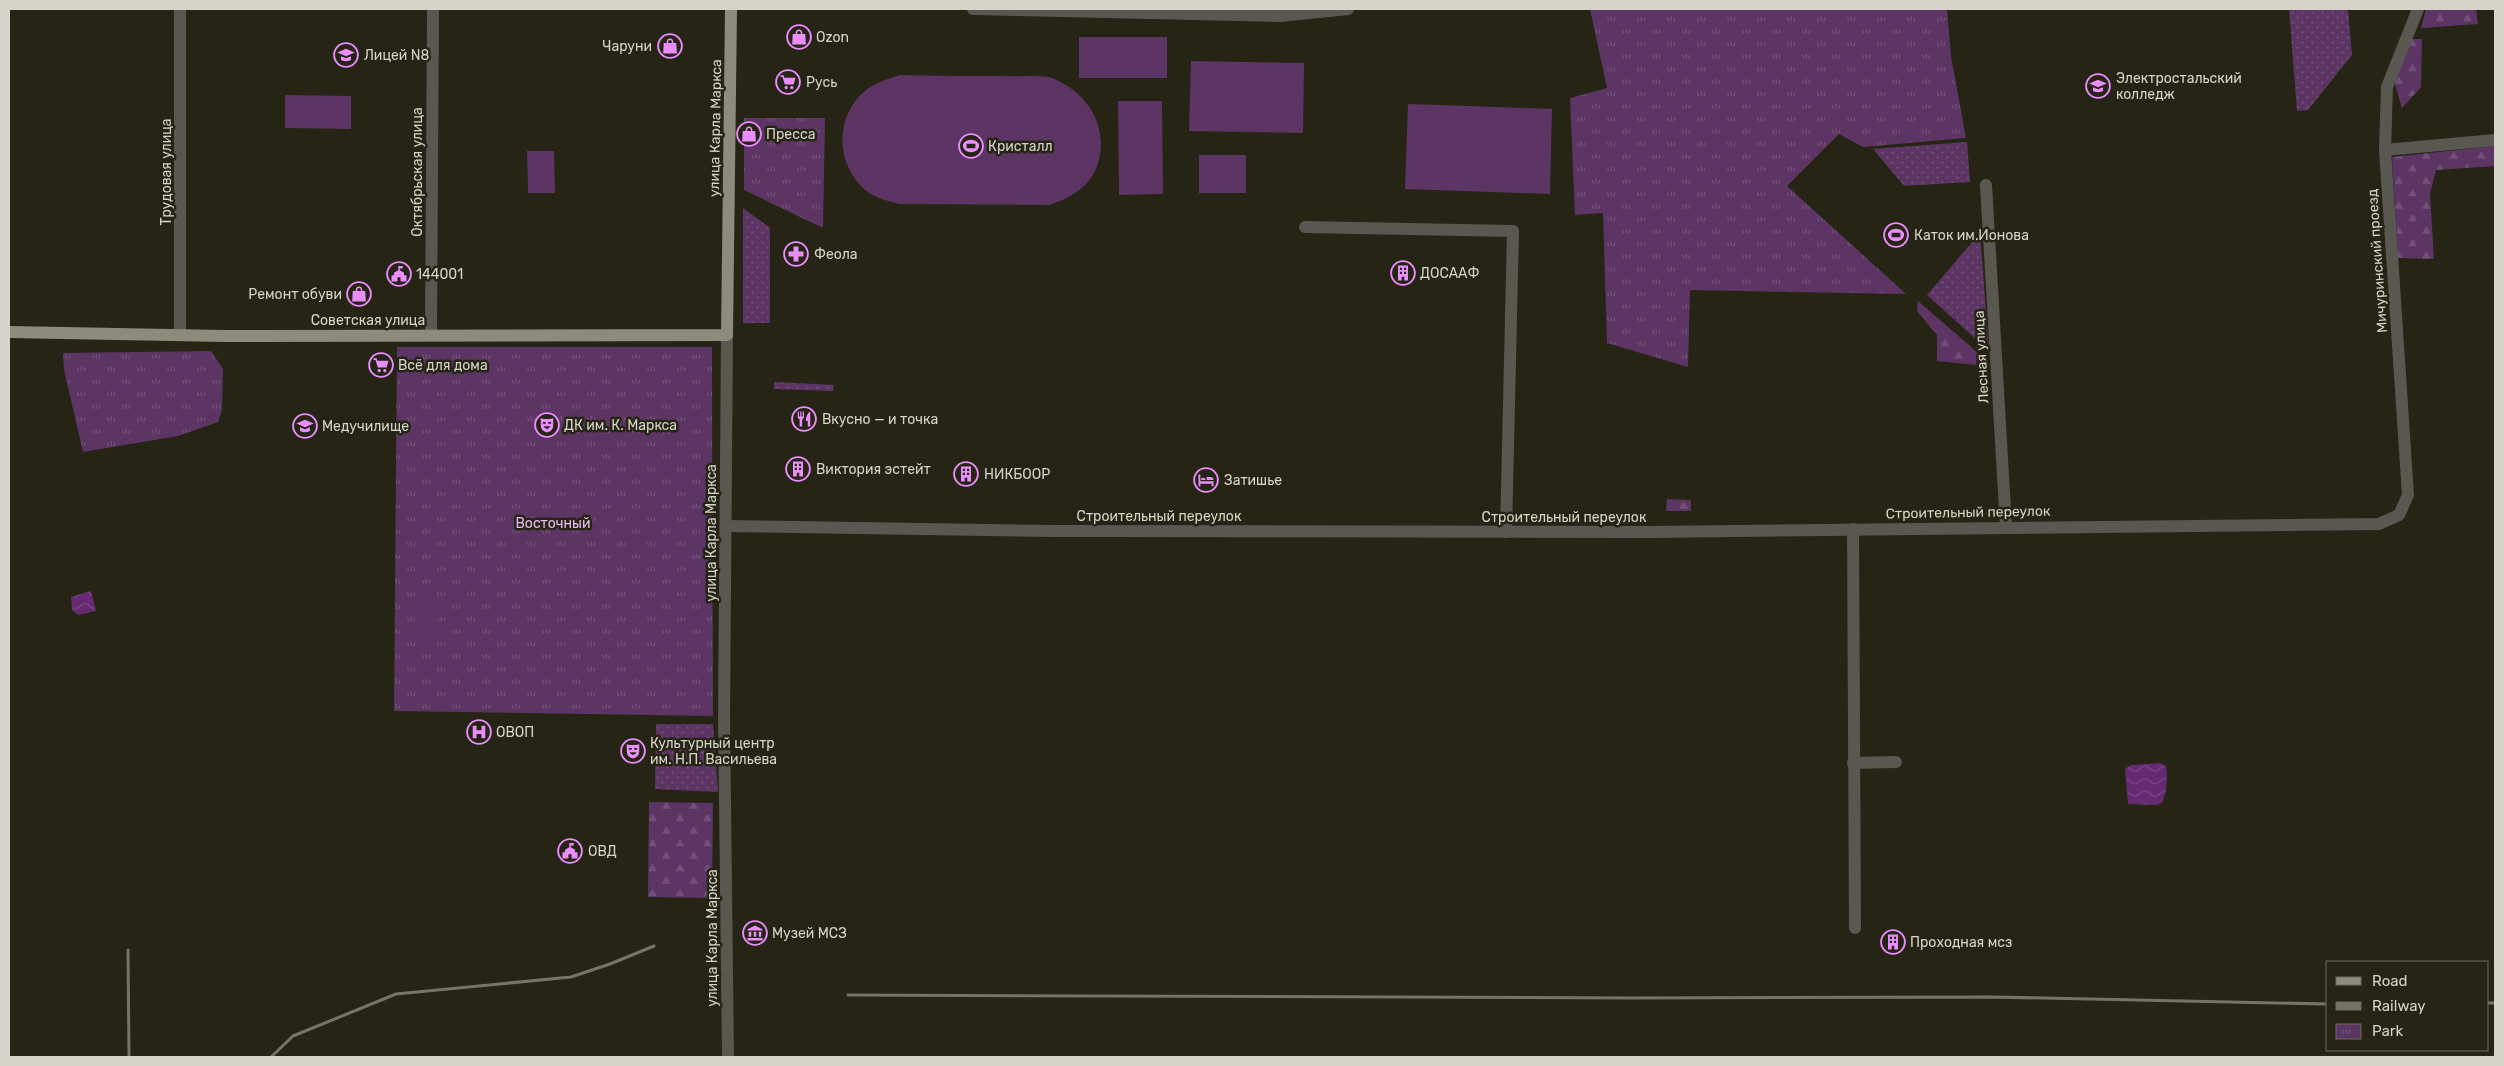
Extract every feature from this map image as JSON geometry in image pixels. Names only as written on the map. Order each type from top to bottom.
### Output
[{"type":"main road","name":"улица Карла Маркса","points":[[727,335],[731,9]]},
{"type":"main road","name":"Советская улица","points":[[9,332],[180,335],[727,335]]},
{"type":"street","name":"Трудовая улица","points":[[180,9],[180,335]]},
{"type":"street","name":"Октябрьская улица","points":[[431,335],[433,9]]},
{"type":"street","points":[[973,9],[1260,16],[1348,9]]},
{"type":"street","name":"Мичуринский проезд","points":[[2399,515],[2408,495],[2385,150],[2387,87],[2418,9]]},
{"type":"street","points":[[2385,150],[2495,140]]},
{"type":"street","name":"Лесная улица","points":[[1986,185],[2006,527]]},
{"type":"street","points":[[1304,227],[1513,231],[1506,532]]},
{"type":"street","name":"улица Карла Маркса","points":[[727,335],[724,716],[728,1057]]},
{"type":"street","name":"Строительный переулок","points":[[726,526],[1053,531],[1506,532],[2379,524],[2399,515]]},
{"type":"street","points":[[1853,529],[1855,928]]},
{"type":"street","points":[[1853,763],[1896,762]]},
{"type":"green space","points":[[1590,9],[1947,9],[1951,56],[1966,138],[1863,147],[1839,134],[1787,186],[1906,294],[1690,290],[1688,367],[1607,343],[1603,213],[1575,215],[1570,98],[1607,88]]},
{"type":"green space","points":[[2289,9],[2348,9],[2352,55],[2308,110],[2297,111]]},
{"type":"green space","points":[[2426,9],[2476,9],[2478,24],[2421,28]]},
{"type":"green space","points":[[1079,37],[1167,37],[1167,78],[1079,78]]},
{"type":"green space","points":[[2409,39],[2422,39],[2421,87],[2402,108],[2394,81]]},
{"type":"green space","points":[[1191,61],[1304,63],[1303,133],[1189,131]]},
{"type":"green space","name":"Кристалл","points":[[900,75],[1038,76],[1056,80],[1080,96],[1093,113],[1097,123],[1101,144],[1100,155],[1093,174],[1082,188],[1075,193],[1049,205],[899,204],[874,195],[861,186],[847,163],[842,137],[844,124],[848,112],[855,101],[865,91],[877,83]]},
{"type":"green space","points":[[285,95],[351,96],[351,129],[285,128]]},
{"type":"green space","points":[[1118,101],[1162,101],[1163,194],[1119,195]]},
{"type":"green space","points":[[1408,104],[1552,109],[1550,194],[1405,189]]},
{"type":"green space","points":[[744,118],[825,118],[823,228],[744,190]]},
{"type":"green space","points":[[1967,142],[1970,182],[1904,186],[1873,149]]},
{"type":"green space","points":[[2495,146],[2495,166],[2436,170],[2430,194],[2434,259],[2398,258],[2392,157]]},
{"type":"green space","points":[[527,151],[554,151],[555,193],[528,193]]},
{"type":"green space","points":[[1199,155],[1246,155],[1246,193],[1199,193]]},
{"type":"green space","points":[[743,208],[770,228],[770,323],[743,323]]},
{"type":"green space","points":[[1980,233],[1989,351],[1927,295]]},
{"type":"green space","points":[[1918,301],[1978,353],[1976,365],[1937,361],[1937,335],[1917,311]]},
{"type":"green space","name":"Восточный","points":[[397,347],[712,347],[713,716],[394,711]]},
{"type":"green space","points":[[211,351],[223,369],[222,410],[218,422],[178,436],[83,452],[64,370],[63,353]]},
{"type":"green space","points":[[774,382],[834,385],[833,391],[774,389]]},
{"type":"green space","points":[[1667,499],[1691,500],[1691,511],[1666,511]]},
{"type":"green space","points":[[438,594],[438,639],[415,639],[414,595]]},
{"type":"green space","points":[[656,724],[713,724],[718,792],[655,789]]},
{"type":"green space","points":[[649,802],[713,803],[712,898],[648,897]]},
{"type":"water","points":[[91,591],[96,611],[78,615],[72,610],[71,597]]},
{"type":"water","points":[[2160,763],[2166,766],[2167,775],[2162,803],[2156,805],[2128,804],[2125,769],[2131,765]]},
{"type":"railway","points":[[271,1057],[293,1036],[396,994],[571,977],[654,946]]},
{"type":"railway","points":[[128,950],[129,1057]]},
{"type":"railway","points":[[848,995],[1632,998],[1992,997],[2326,1004]]},
{"type":"railway","points":[[2489,1003],[2495,1003]]},
{"type":"place","name":"Ozon","points":[[799,37]]},
{"type":"place","name":"Чаруни","points":[[670,46]]},
{"type":"place","name":"Лицей N8","points":[[346,55]]},
{"type":"place","name":"Русь","points":[[788,82]]},
{"type":"place","name":"Электростальский колледж","points":[[2098,86]]},
{"type":"place","name":"Пресса","points":[[749,134]]},
{"type":"place","name":"Кристалл","points":[[971,146]]},
{"type":"place","name":"Каток им.Ионова","points":[[1896,235]]},
{"type":"place","name":"Феола","points":[[796,254]]},
{"type":"place","name":"ДОСААФ","points":[[1403,273]]},
{"type":"place","name":"144001","points":[[399,274]]},
{"type":"place","name":"Ремонт обуви","points":[[359,294]]},
{"type":"place","name":"Всё для дома","points":[[381,365]]},
{"type":"place","name":"Вкусно — и точка","points":[[804,419]]},
{"type":"place","name":"ДК им. К. Маркса","points":[[547,425]]},
{"type":"place","name":"Медучилище","points":[[305,426]]},
{"type":"place","name":"Виктория эстейт","points":[[798,469]]},
{"type":"place","name":"НИКБООР","points":[[966,474]]},
{"type":"place","name":"Затишье","points":[[1206,480]]},
{"type":"place","name":"ОВОП","points":[[479,732]]},
{"type":"place","name":"Культурный центр им. Н.П. Васильева","points":[[633,751]]},
{"type":"place","name":"ОВД","points":[[570,851]]},
{"type":"place","name":"Музей МСЗ","points":[[755,933]]},
{"type":"place","name":"Проходная мсз","points":[[1893,942]]}]
